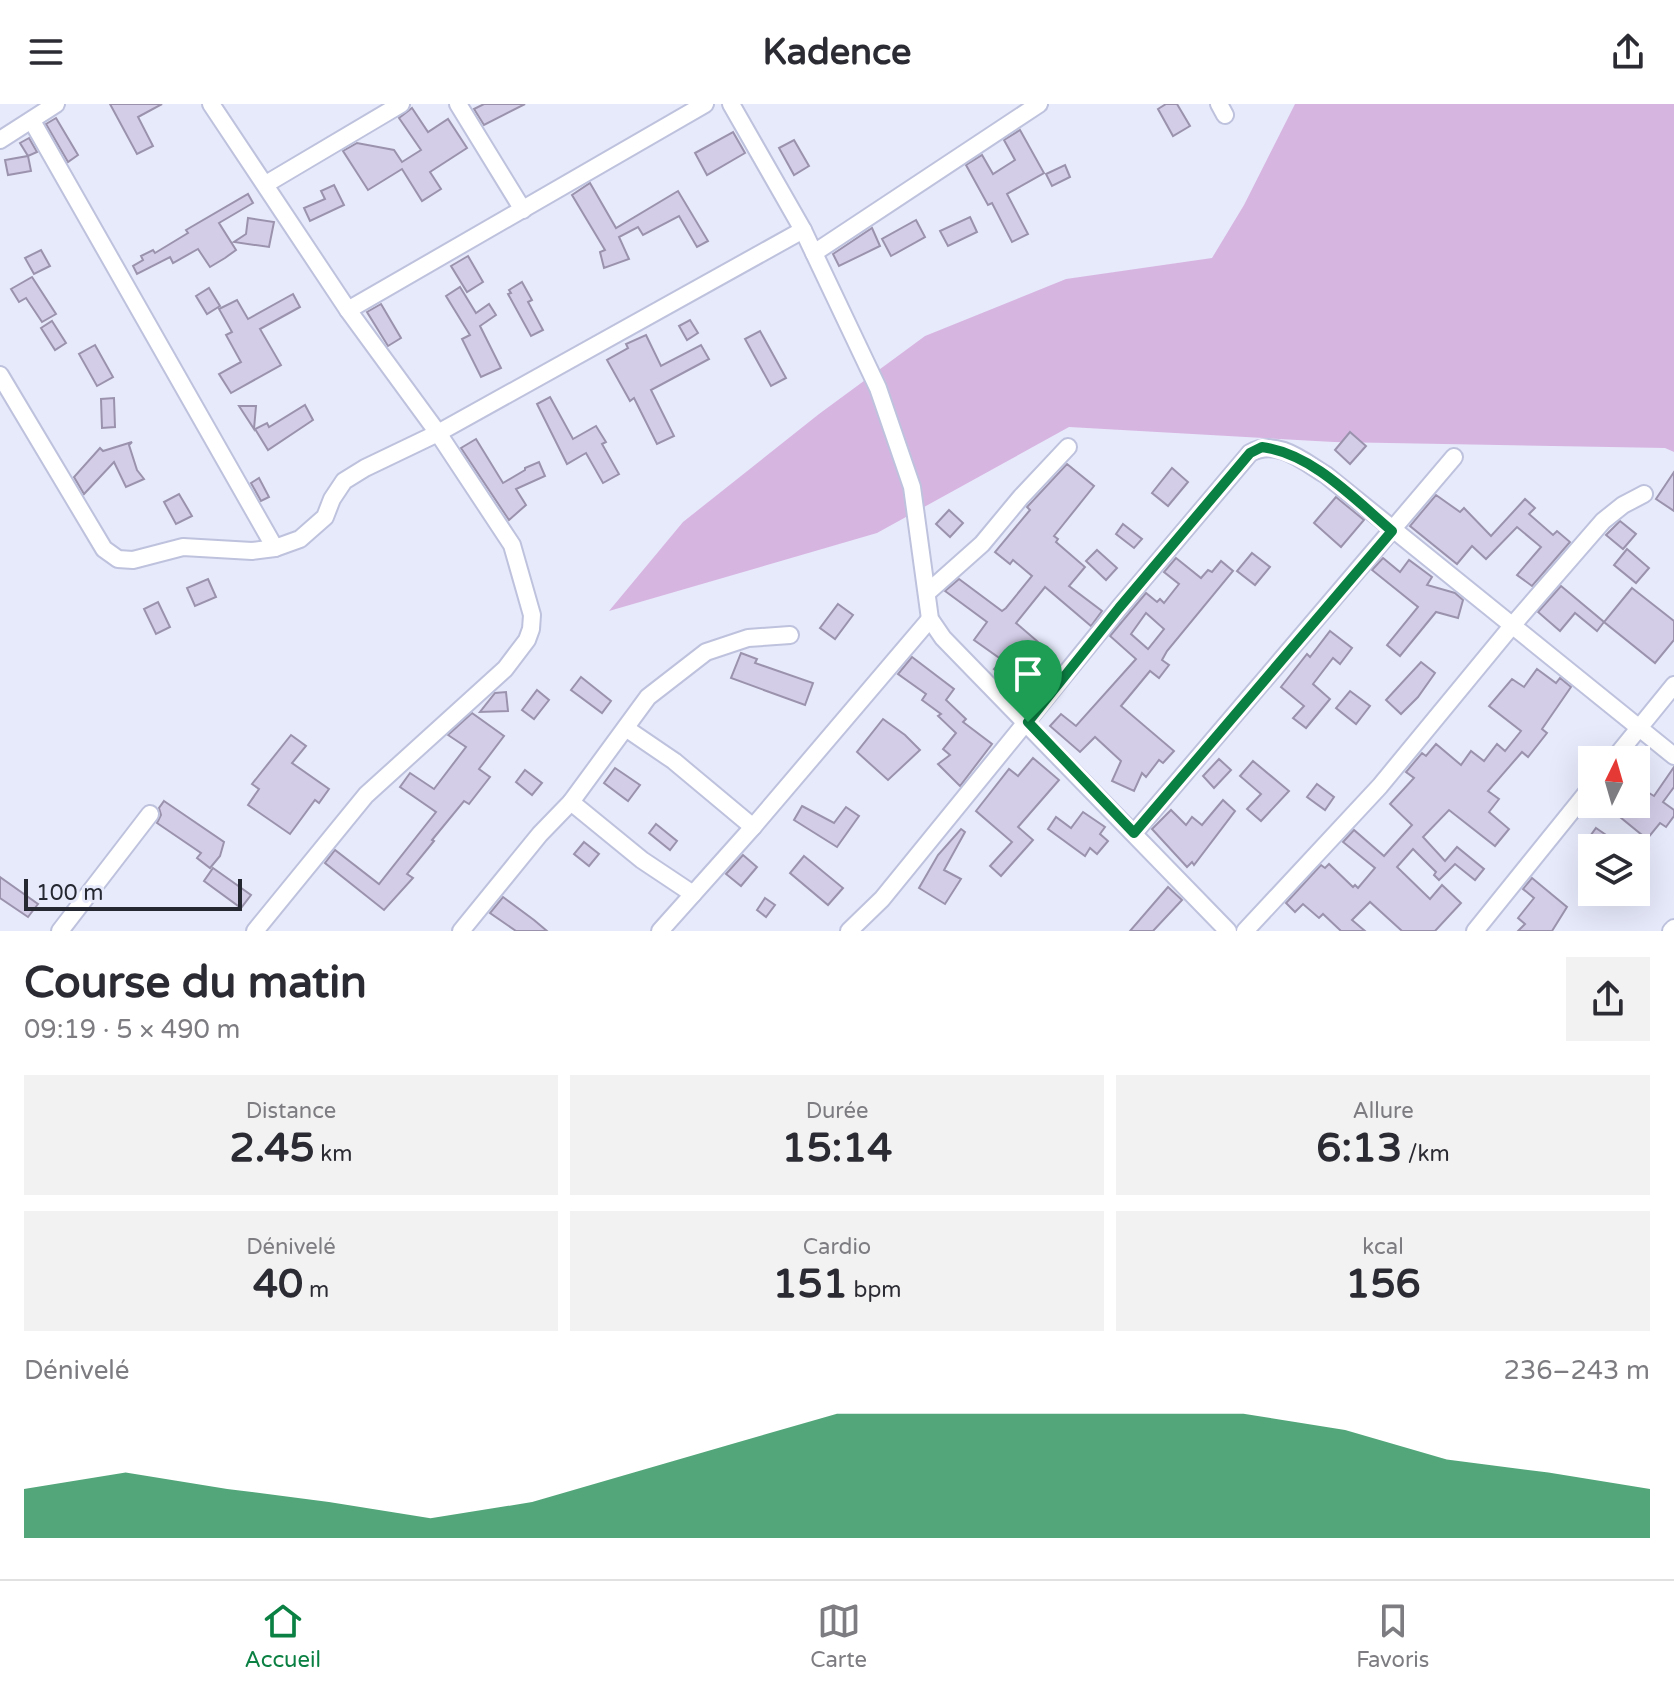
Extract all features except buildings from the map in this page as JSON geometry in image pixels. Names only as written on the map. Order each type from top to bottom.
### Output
[{"type":"street","points":[[0,140],[56,104]]},
{"type":"street","points":[[211,104],[348,310],[438,433],[512,545],[532,615],[527,640],[505,669],[366,795],[255,931]]},
{"type":"street","points":[[266,184],[401,104]]},
{"type":"street","points":[[458,104],[523,210]]},
{"type":"street","points":[[348,310],[705,104]]},
{"type":"street","points":[[731,104],[803,230],[878,388],[912,487],[930,619],[943,638],[1228,931]]},
{"type":"street","points":[[814,253],[1039,104]]},
{"type":"street","points":[[32,121],[275,548]]},
{"type":"street","points":[[0,375],[104,549],[118,559],[133,560],[183,547],[252,551],[275,548],[300,539],[325,517],[344,481],[365,468],[438,433],[803,230]]},
{"type":"street","points":[[928,592],[982,544],[1068,447]]},
{"type":"street","points":[[849,931],[882,899],[1250,453],[1262,447],[1293,455],[1326,475],[1674,756]]},
{"type":"street","points":[[1134,833],[1454,457]]},
{"type":"street","points":[[1245,931],[1380,786],[1603,521],[1644,494]]},
{"type":"street","points":[[660,931],[930,619]]},
{"type":"street","points":[[461,931],[540,834],[571,802],[648,697],[706,652],[748,638],[790,635]]},
{"type":"street","points":[[1624,746],[1674,685]]},
{"type":"street","points":[[627,729],[674,761],[753,827]]},
{"type":"street","points":[[571,802],[642,860],[693,894]]},
{"type":"street","points":[[1475,931],[1578,803]]},
{"type":"street","points":[[60,931],[150,814]]},
{"type":"shaded area","points":[[1295,104],[1674,104],[1674,452],[1665,448],[1334,442],[1069,427],[877,533],[609,611],[683,522],[819,414],[925,336],[1066,279],[1212,258],[1244,205]]},
{"type":"route","points":[[1262,447],[1293,455],[1326,475],[1392,531],[1134,833],[1028,722],[1250,453],[1262,447]]}]
